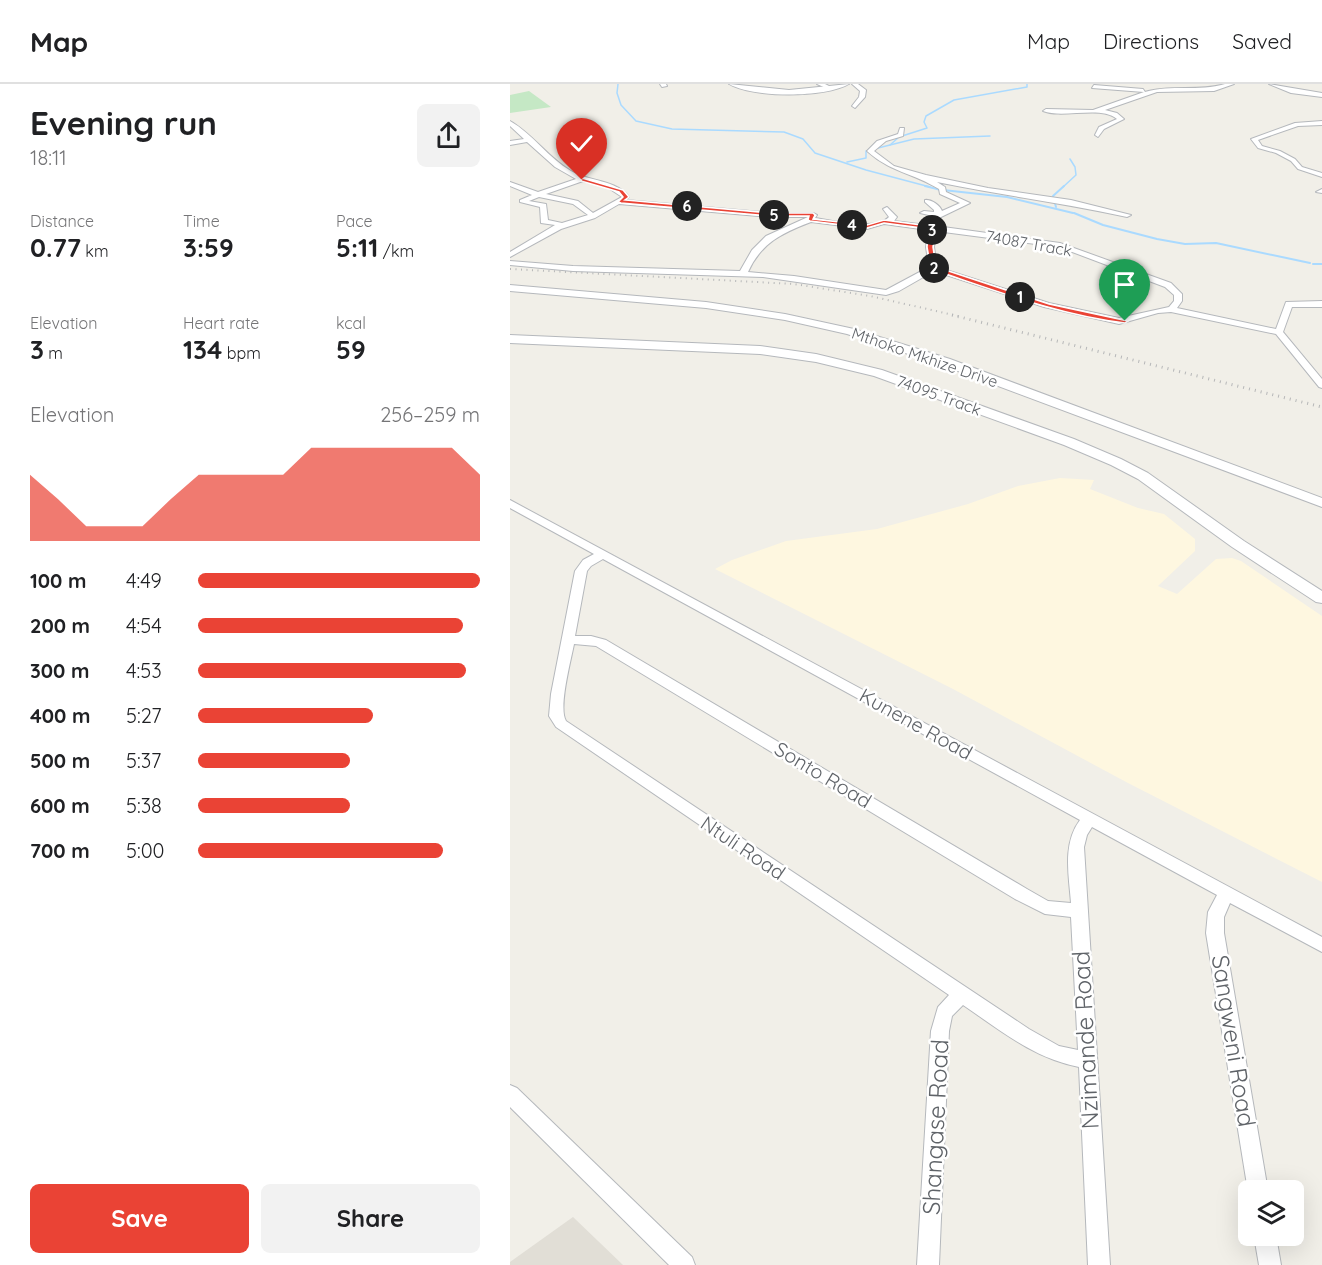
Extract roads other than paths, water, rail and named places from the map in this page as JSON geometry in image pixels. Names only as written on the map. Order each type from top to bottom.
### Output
[{"type":"street","points":[[733,84],[754,90],[780,92],[830,88],[845,84]]},
{"type":"street","points":[[820,84],[830,88]]},
{"type":"street","points":[[855,84],[862,90],[862,97],[855,106]]},
{"type":"street","points":[[1184,84],[1195,90]]},
{"type":"street","points":[[1094,87],[1151,91],[1214,89],[1231,84]]},
{"type":"street","points":[[1272,84],[1291,91],[1322,95]]},
{"type":"street","points":[[1046,111],[1070,113],[1100,111],[1151,91]]},
{"type":"street","points":[[1098,135],[1101,128],[1120,119],[1118,116],[1100,111]]},
{"type":"street","points":[[510,123],[514,130],[565,170],[582,180],[608,186],[623,193],[626,197],[621,202],[592,216],[558,227],[510,255]]},
{"type":"street","points":[[1322,123],[1298,123],[1254,139],[1260,147],[1278,152],[1293,160],[1300,168],[1322,175]]},
{"type":"street","points":[[902,129],[902,135],[887,138],[872,147],[870,151],[892,167],[925,177],[988,190],[1071,202],[1127,214]]},
{"type":"street","points":[[510,142],[528,140]]},
{"type":"street","points":[[924,213],[938,215],[966,203],[942,193],[943,188],[925,177]]},
{"type":"street","points":[[558,227],[560,224],[544,221],[543,206],[519,201],[582,180]]},
{"type":"street","points":[[510,184],[539,194],[575,201],[587,208],[592,216]]},
{"type":"street","points":[[927,201],[938,209],[938,215],[931,225],[934,228],[930,247],[933,268]]},
{"type":"street","name":"74087 Track","points":[[621,202],[771,215],[813,215],[810,220],[867,227],[889,222],[1066,247],[1168,285],[1178,294],[1178,301],[1172,309]]},
{"type":"street","points":[[887,209],[893,217],[889,222]]},
{"type":"street","points":[[743,274],[753,252],[761,243],[781,230],[810,220]]},
{"type":"street","points":[[987,235],[987,230],[993,224]]},
{"type":"street","points":[[510,263],[574,269],[743,274],[826,282],[886,293],[933,268],[1047,305],[1113,320],[1130,320],[1152,310],[1172,309],[1279,332],[1322,385]]},
{"type":"street","name":"Mthoko Mkhize Drive","points":[[510,288],[742,310],[850,332],[946,362],[1322,502]]},
{"type":"street","points":[[1279,332],[1289,304],[1322,304]]},
{"type":"street","name":"74095 Track","points":[[510,339],[760,350],[816,358],[878,373],[1069,442],[1116,462],[1143,476],[1238,544],[1322,597]]},
{"type":"street","name":"Kunene Road","points":[[513,509],[602,554],[1322,945]]},
{"type":"street","name":"Ntuli Road","points":[[602,554],[586,562],[580,571],[556,710],[556,716],[567,730],[1045,1049],[1056,1054],[1086,1060]]},
{"type":"street","name":"Sonto Road","points":[[568,640],[591,640],[601,643],[1021,894],[1045,907],[1078,912]]},
{"type":"street","name":"Nzimande Road","points":[[1090,819],[1076,838],[1086,1060],[1100,1265]]},
{"type":"street","name":"Sangweni Road","points":[[1227,894],[1215,915],[1215,933],[1256,1180]]},
{"type":"street","name":"Shangase Road","points":[[928,1265],[940,1031],[944,1014],[960,994]]},
{"type":"street","points":[[510,1094],[684,1265]]},
{"type":"street","points":[[1267,1246],[1270,1265]]},
{"type":"waterway","points":[[618,84],[617,93],[621,105],[636,121],[672,129],[784,132],[803,139],[815,153],[866,170],[930,187]]},
{"type":"waterway","points":[[890,145],[899,137],[927,128],[924,122],[926,116],[954,100],[1027,87],[1027,84]]},
{"type":"waterway","points":[[890,145],[914,139],[990,136]]},
{"type":"waterway","points":[[847,162],[866,158],[866,151],[890,145]]},
{"type":"waterway","points":[[1063,187],[1076,175],[1075,167],[1070,159]]},
{"type":"waterway","points":[[925,186],[941,190]]},
{"type":"waterway","points":[[1056,207],[1053,196],[1064,186]]},
{"type":"waterway","points":[[943,190],[1007,197],[1073,213]]},
{"type":"waterway","points":[[1074,213],[1103,225],[1157,239],[1185,244],[1216,243],[1310,263]]},
{"type":"waterway","points":[[1313,264],[1322,264]]},
{"type":"railway","points":[[510,269],[794,284],[870,296],[958,316]]},
{"type":"railway","points":[[952,315],[1322,407]]}]
